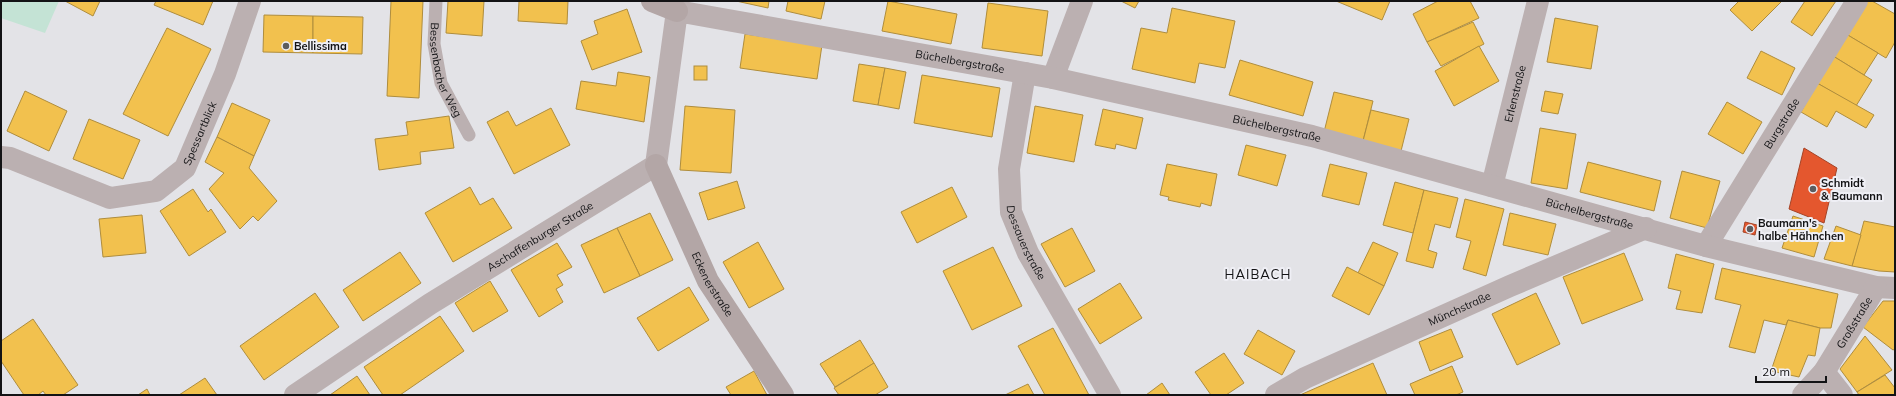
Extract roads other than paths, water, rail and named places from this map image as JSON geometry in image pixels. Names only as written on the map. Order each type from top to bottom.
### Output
[{"type":"street","name":"Spessartblick","points":[[1,157],[10,158],[110,198],[156,191],[185,168],[225,74],[250,1]]},
{"type":"street","name":"Büchelbergstraße","points":[[652,1],[677,11],[1053,78],[1312,136],[1646,228],[1706,246],[1885,287]]},
{"type":"street","points":[[1053,78],[1082,1]]},
{"type":"street","name":"Erlenstraße","points":[[1492,186],[1538,1]]},
{"type":"street","name":"Burgstraße","points":[[1706,246],[1857,1]]},
{"type":"street","points":[[656,165],[677,11]]},
{"type":"street","name":"Dessauerstraße","points":[[1026,73],[1009,169],[1011,212],[1028,253],[1110,395]]},
{"type":"street","name":"Aschaffenburger Straße","points":[[295,395],[430,304],[656,165]]},
{"type":"street","name":"Eckenerstraße","points":[[656,165],[708,281],[783,395]]},
{"type":"street","name":"Münchstraße","points":[[1276,395],[1319,372],[1510,286],[1646,228]]},
{"type":"street","name":"Großstraße","points":[[1803,395],[1824,372],[1885,287]]},
{"type":"street","points":[[1824,372],[1842,395]]},
{"type":"lane","name":"Bessenbacher Weg","points":[[436,1],[434,44],[441,83],[469,135]]},
{"type":"place","name":"Bellissima","points":[[286,46]]},
{"type":"place","name":"Schmidt & Baumann","points":[[1813,189]]},
{"type":"place","name":"Baumann's halbe Hähnchen","points":[[1750,229]]},
{"type":"district","name":"HAIBACH","points":[[1258,274]]}]
